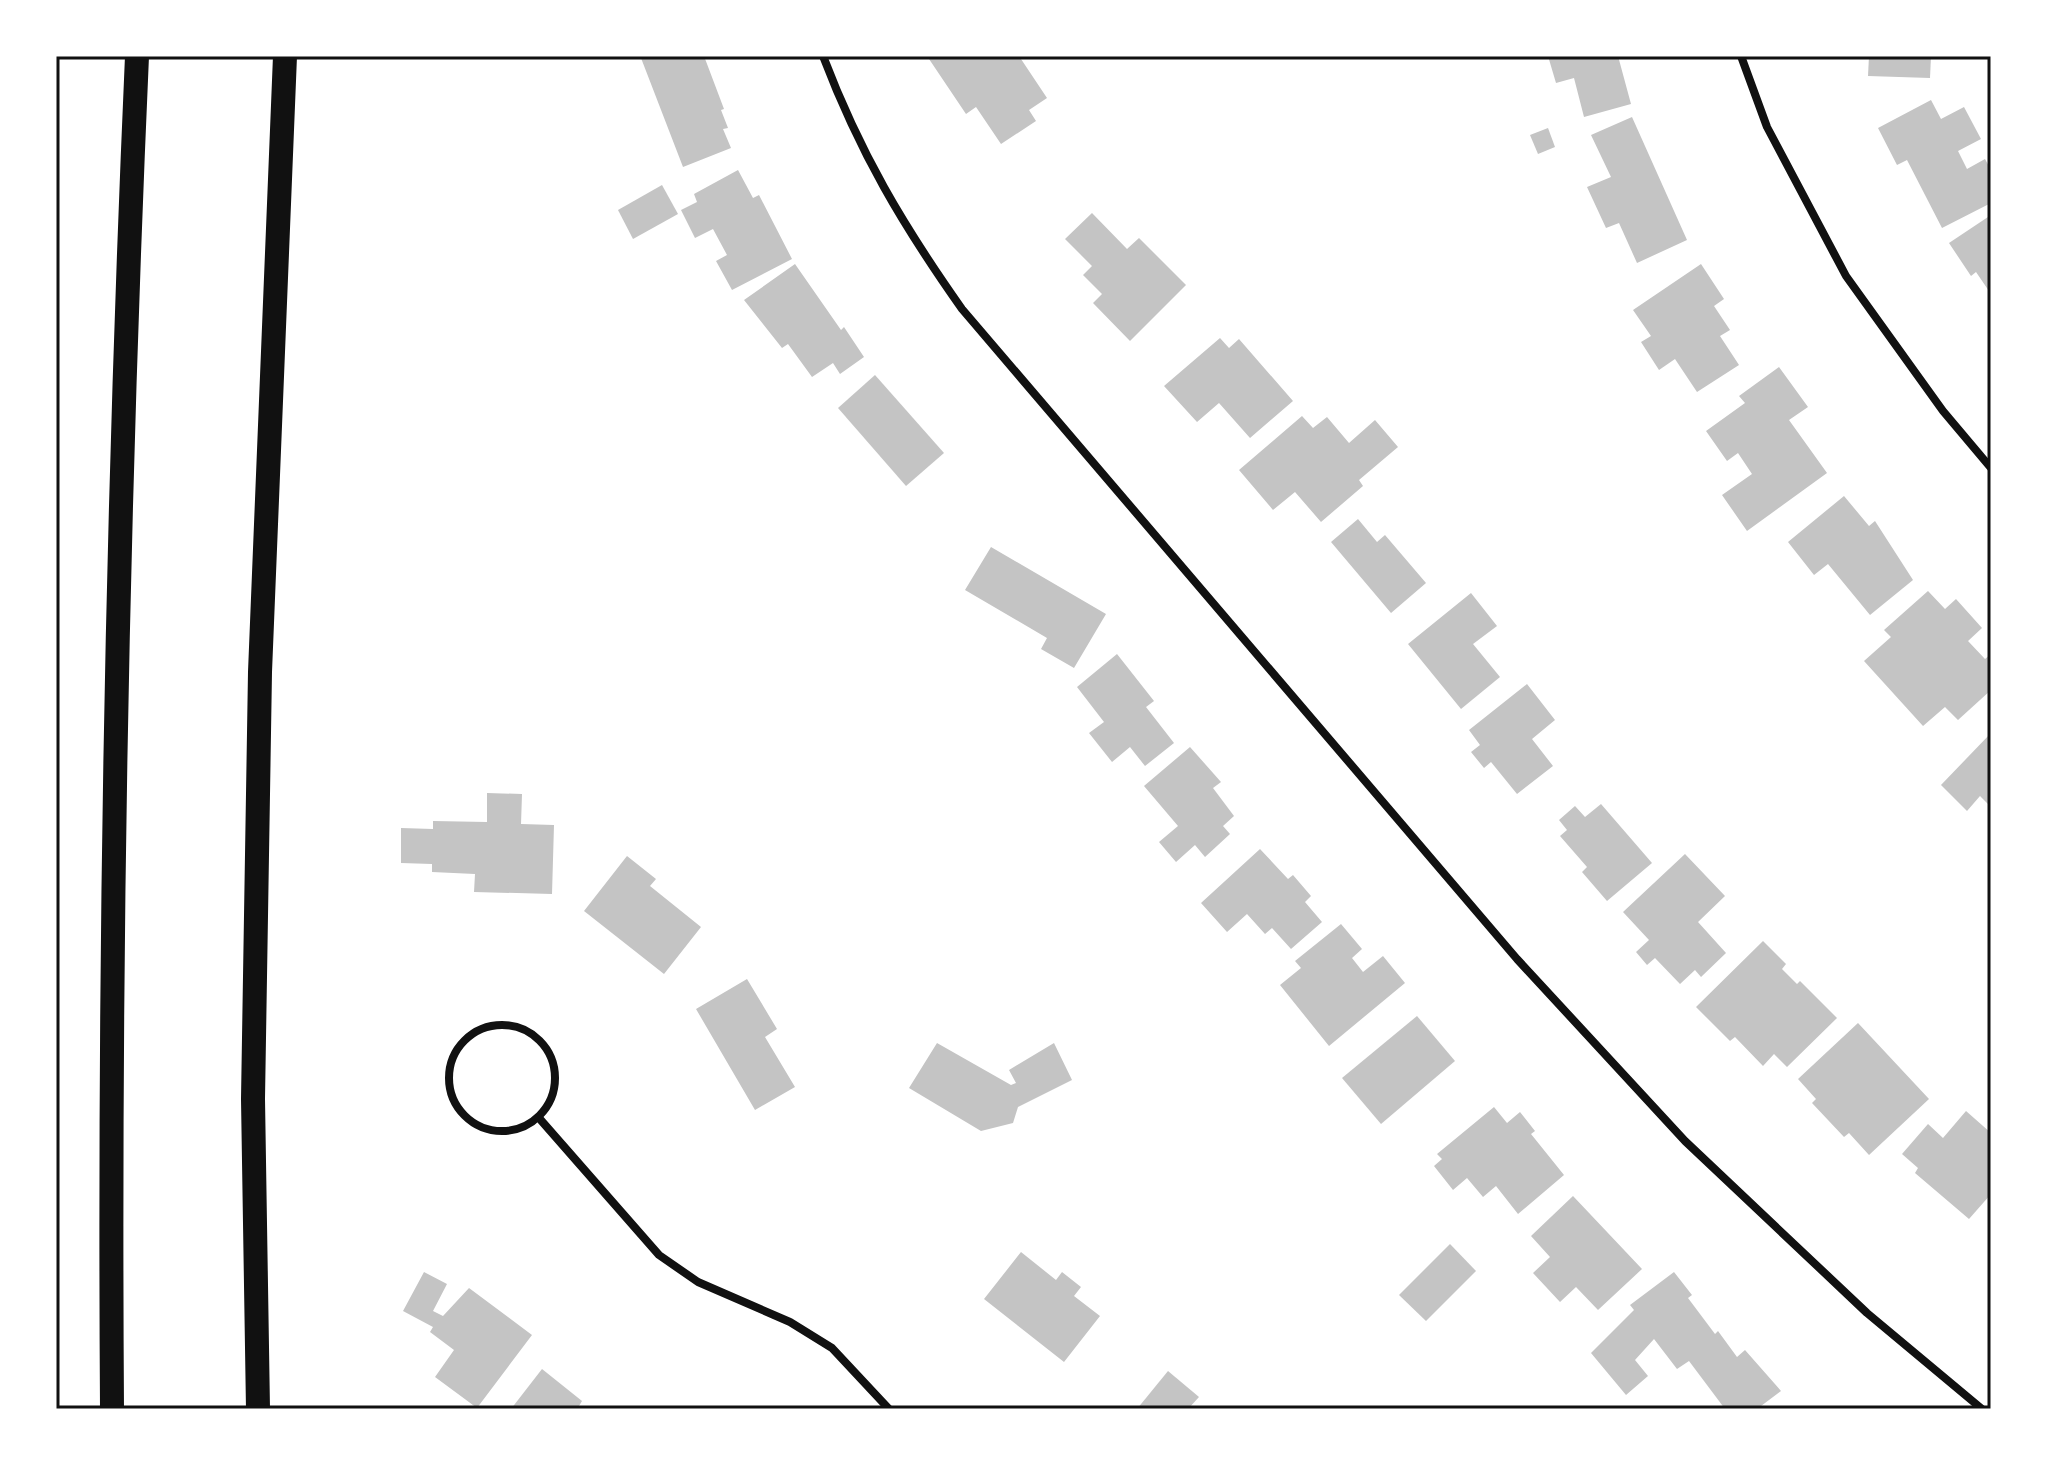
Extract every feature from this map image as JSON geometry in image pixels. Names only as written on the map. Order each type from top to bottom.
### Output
[{"type":"highway","points":[[112,1409],[110,1085],[121,398],[137,56]]},
{"type":"highway","points":[[258,1409],[253,1099],[260,672],[285,56]]},
{"type":"street","points":[[823,56],[848,121],[903,225],[962,309],[1506,947],[1685,1141],[1867,1313],[1982,1409]]},
{"type":"street","points":[[1741,56],[1767,127],[1846,276],[1943,411],[1991,468]]},
{"type":"street","points":[[488,1026],[514,1026],[536,1036],[553,1058],[554,1096],[539,1118],[520,1129],[502,1132],[483,1128],[468,1119],[456,1105],[448,1082],[453,1057],[467,1037],[488,1026]]},
{"type":"street","points":[[539,1118],[659,1255],[698,1282],[790,1322],[832,1348],[889,1409]]},
{"type":"building","points":[[704,56],[724,109],[721,110],[728,128],[723,129],[731,148],[683,167],[641,58]]},
{"type":"building","points":[[927,56],[1019,56],[1047,98],[1029,110],[1036,121],[1001,144],[976,107],[966,114]]},
{"type":"building","points":[[1548,56],[1618,56],[1631,104],[1584,117],[1574,78],[1556,83]]},
{"type":"building","points":[[1869,56],[1931,56],[1930,78],[1868,76]]},
{"type":"building","points":[[1931,100],[1941,119],[1964,107],[1981,139],[1958,151],[1967,169],[1985,159],[1991,170],[1991,203],[1942,228],[1907,160],[1897,165],[1878,128]]},
{"type":"building","points":[[1632,117],[1687,240],[1637,263],[1619,223],[1606,228],[1587,187],[1611,177],[1591,135]]},
{"type":"building","points":[[1548,128],[1555,147],[1538,154],[1530,135]]},
{"type":"building","points":[[738,170],[753,198],[759,195],[792,259],[732,290],[716,261],[727,255],[713,229],[695,238],[681,210],[697,202],[694,194]]},
{"type":"building","points":[[662,185],[678,214],[633,239],[618,210]]},
{"type":"building","points":[[1092,213],[1127,249],[1139,238],[1186,285],[1130,341],[1093,303],[1102,294],[1083,275],[1092,266],[1065,239]]},
{"type":"building","points":[[1991,215],[1991,294],[1976,272],[1971,276],[1949,243]]},
{"type":"building","points":[[795,264],[864,357],[840,374],[833,363],[812,377],[788,344],[782,348],[744,300]]},
{"type":"building","points":[[1701,264],[1724,299],[1714,306],[1730,330],[1720,336],[1739,365],[1697,392],[1675,359],[1659,370],[1641,342],[1651,336],[1633,310]]},
{"type":"building","points":[[1220,338],[1229,348],[1239,339],[1293,401],[1250,438],[1219,403],[1197,422],[1164,386]]},
{"type":"building","points":[[1779,367],[1808,407],[1789,420],[1827,473],[1747,531],[1722,495],[1752,474],[1738,453],[1727,461],[1706,431],[1745,403],[1739,396]]},
{"type":"building","points":[[875,375],[944,453],[906,486],[838,408]]},
{"type":"building","points":[[1302,416],[1313,428],[1327,417],[1349,443],[1375,420],[1398,447],[1359,480],[1363,486],[1321,522],[1295,492],[1273,510],[1239,470]]},
{"type":"building","points":[[1844,496],[1869,526],[1875,521],[1913,580],[1870,615],[1828,564],[1814,575],[1788,542]]},
{"type":"building","points":[[1358,519],[1377,542],[1385,535],[1426,583],[1391,613],[1331,542]]},
{"type":"building","points":[[991,547],[1106,614],[1074,668],[1041,649],[1047,638],[965,590]]},
{"type":"building","points":[[1928,591],[1945,609],[1956,599],[1982,628],[1968,641],[1985,659],[1991,654],[1991,690],[1958,720],[1945,707],[1923,726],[1864,661],[1891,637],[1884,630]]},
{"type":"building","points":[[1471,593],[1497,626],[1473,644],[1500,677],[1461,709],[1408,644]]},
{"type":"building","points":[[1117,654],[1154,701],[1146,707],[1174,743],[1145,766],[1130,747],[1112,762],[1089,733],[1104,722],[1077,687]]},
{"type":"building","points":[[1527,684],[1555,720],[1532,739],[1553,766],[1517,794],[1491,762],[1484,768],[1471,752],[1480,745],[1469,730]]},
{"type":"building","points":[[1991,733],[1991,807],[1980,796],[1967,811],[1941,785]]},
{"type":"building","points":[[1190,747],[1221,782],[1213,788],[1234,816],[1223,826],[1230,834],[1205,857],[1195,845],[1176,862],[1159,842],[1178,826],[1144,786]]},
{"type":"building","points":[[487,793],[522,794],[521,824],[554,825],[552,894],[474,892],[475,874],[432,872],[432,864],[401,863],[401,828],[433,829],[433,821],[487,822]]},
{"type":"building","points":[[1601,804],[1652,863],[1607,901],[1582,872],[1587,867],[1560,836],[1567,830],[1559,820],[1575,806],[1585,817]]},
{"type":"building","points":[[1260,849],[1288,879],[1293,875],[1311,896],[1305,902],[1322,922],[1291,949],[1272,928],[1265,934],[1247,914],[1227,932],[1201,903]]},
{"type":"building","points":[[1685,854],[1725,896],[1698,922],[1726,953],[1701,977],[1695,970],[1680,984],[1655,958],[1647,965],[1636,952],[1649,940],[1623,912]]},
{"type":"building","points":[[627,856],[656,879],[650,886],[701,927],[664,974],[584,911]]},
{"type":"building","points":[[1341,924],[1362,949],[1352,958],[1363,972],[1383,956],[1405,983],[1329,1046],[1280,985],[1301,968],[1295,961]]},
{"type":"building","points":[[1763,941],[1786,964],[1782,969],[1797,984],[1800,981],[1837,1018],[1787,1067],[1774,1054],[1763,1066],[1735,1037],[1730,1041],[1696,1007]]},
{"type":"building","points":[[747,979],[777,1029],[765,1037],[795,1087],[755,1110],[696,1009]]},
{"type":"building","points":[[1417,1016],[1455,1061],[1381,1124],[1342,1078]]},
{"type":"building","points":[[1858,1023],[1929,1099],[1869,1155],[1849,1133],[1844,1137],[1812,1103],[1816,1099],[1798,1079]]},
{"type":"building","points":[[937,1043],[1011,1085],[1016,1083],[1009,1070],[1054,1043],[1072,1080],[1018,1107],[1013,1123],[981,1131],[909,1088]]},
{"type":"building","points":[[1494,1107],[1507,1123],[1520,1112],[1535,1131],[1531,1134],[1564,1175],[1518,1214],[1496,1186],[1483,1197],[1467,1178],[1453,1190],[1434,1166],[1442,1159],[1437,1154]]},
{"type":"building","points":[[1966,1111],[1991,1133],[1991,1194],[1969,1219],[1915,1173],[1918,1168],[1902,1154],[1928,1124],[1943,1138]]},
{"type":"building","points":[[1573,1196],[1642,1269],[1598,1310],[1576,1287],[1560,1302],[1533,1273],[1550,1257],[1531,1236]]},
{"type":"building","points":[[1450,1244],[1476,1271],[1426,1321],[1399,1295]]},
{"type":"building","points":[[1021,1252],[1056,1280],[1062,1272],[1081,1287],[1074,1296],[1100,1316],[1064,1362],[984,1299]]},
{"type":"building","points":[[424,1272],[447,1284],[433,1311],[443,1316],[469,1288],[532,1335],[477,1408],[435,1377],[454,1350],[430,1332],[433,1327],[403,1311]]},
{"type":"building","points":[[1674,1272],[1692,1295],[1688,1298],[1715,1334],[1718,1331],[1737,1357],[1745,1350],[1781,1391],[1757,1409],[1725,1409],[1689,1361],[1677,1369],[1654,1339],[1635,1360],[1648,1376],[1626,1395],[1591,1353],[1634,1310],[1630,1305]]},
{"type":"building","points":[[542,1369],[582,1401],[579,1406],[583,1409],[511,1409]]},
{"type":"building","points":[[1168,1371],[1199,1397],[1188,1409],[1137,1409]]}]
